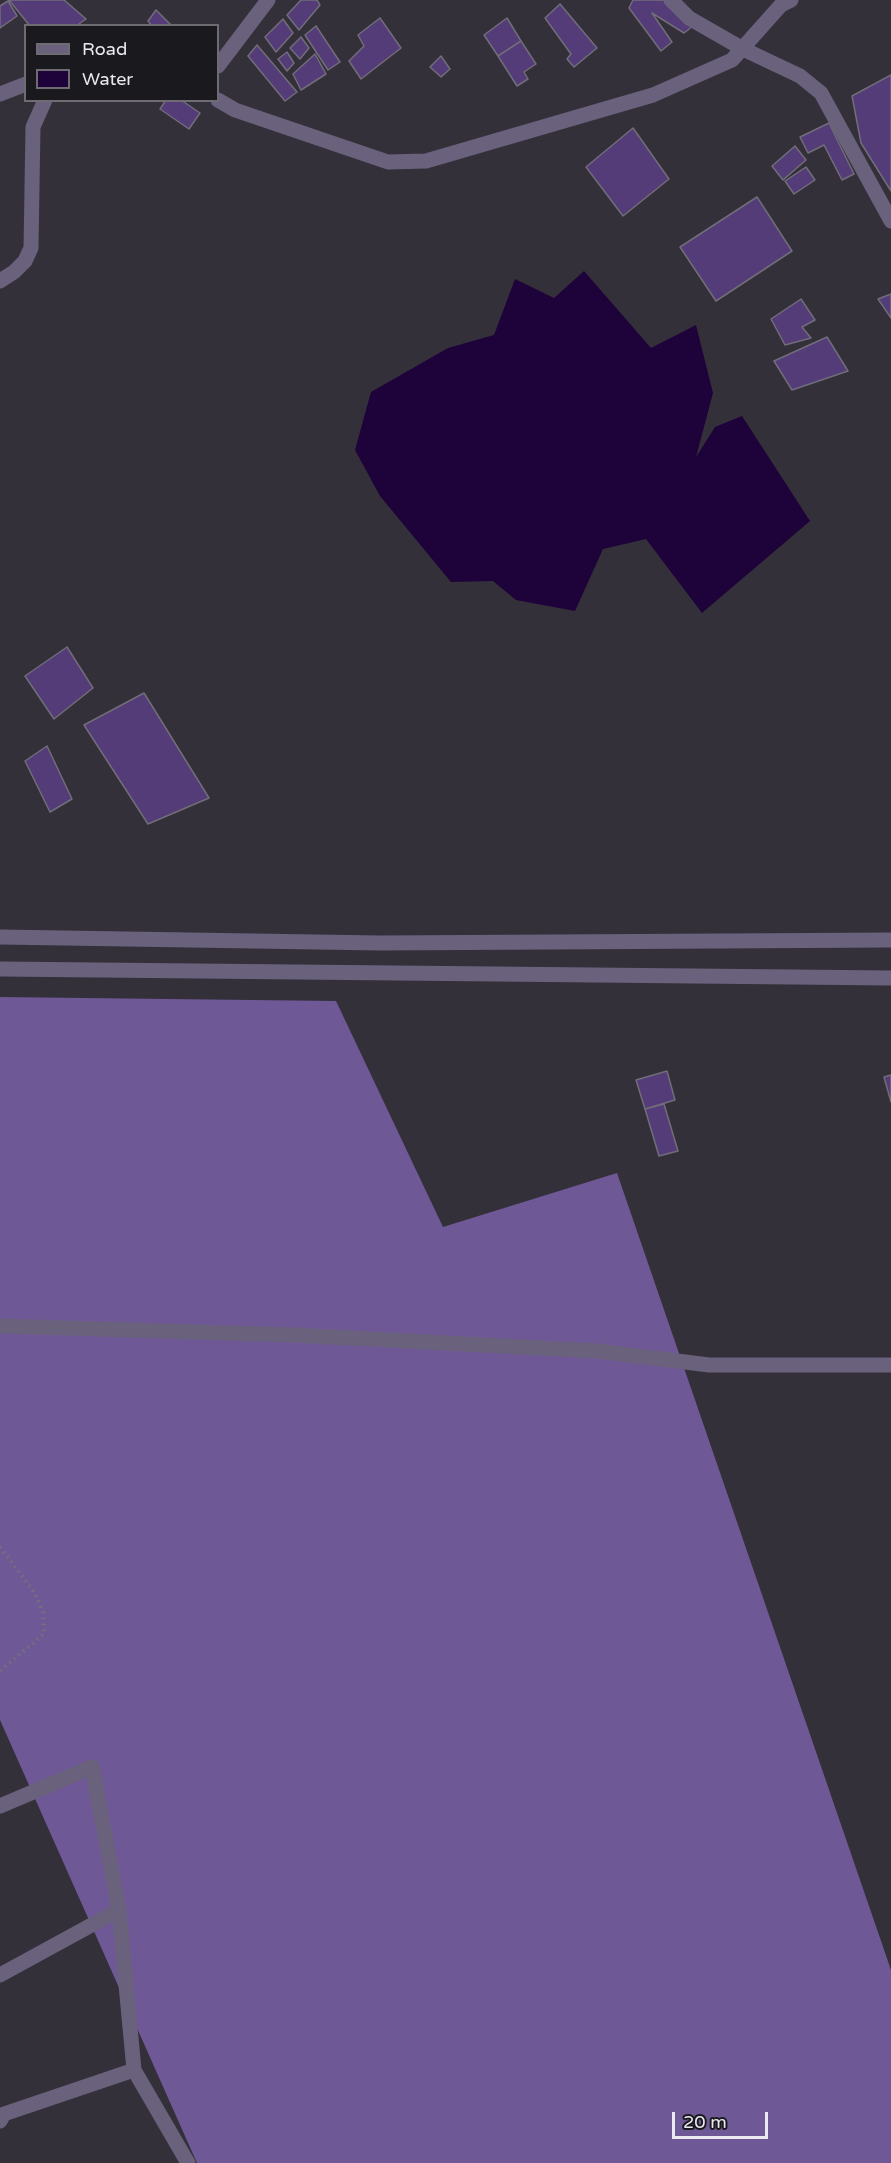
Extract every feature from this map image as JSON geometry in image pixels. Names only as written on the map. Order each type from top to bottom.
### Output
[{"type":"street","points":[[219,65],[268,0]]},
{"type":"street","points":[[671,0],[689,18],[743,49],[800,75],[820,93],[891,221]]},
{"type":"street","points":[[219,101],[235,110],[388,162],[426,161],[653,94],[732,60],[782,5],[791,0]]},
{"type":"street","points":[[0,94],[24,85]]},
{"type":"street","points":[[0,281],[25,261],[31,248],[33,127],[44,102]]},
{"type":"street","points":[[0,938],[380,943],[544,940],[891,940]]},
{"type":"street","points":[[0,969],[891,978]]},
{"type":"street","points":[[0,1326],[294,1335],[597,1351],[709,1365],[891,1365]]},
{"type":"street","points":[[0,1806],[92,1767],[119,1911],[134,2070],[188,2163]]},
{"type":"street","points":[[0,1975],[119,1911]]},
{"type":"street","points":[[1,2115],[134,2070]]},
{"type":"path","points":[[0,1547],[35,1593],[43,1612],[44,1634],[0,1671]]},
{"type":"shaded area","points":[[0,997],[336,1001],[443,1227],[617,1173],[891,1970],[891,2163],[197,2163],[0,1720]]},
{"type":"water","points":[[584,271],[651,348],[696,325],[713,393],[696,457],[715,427],[742,416],[810,521],[702,613],[646,539],[603,549],[575,611],[516,600],[493,581],[451,582],[380,496],[355,450],[371,392],[448,348],[494,335],[515,279],[554,298]]},
{"type":"building","points":[[9,0],[64,0],[86,19],[79,24],[28,24]]},
{"type":"building","points":[[301,0],[317,0],[320,5],[299,30],[287,15]]},
{"type":"building","points":[[633,0],[665,0],[693,26],[684,33],[652,13],[672,42],[661,51],[629,8]]},
{"type":"building","points":[[8,1],[17,16],[0,28],[0,6]]},
{"type":"building","points":[[560,4],[597,48],[574,67],[567,59],[571,54],[545,18]]},
{"type":"building","points":[[156,10],[170,24],[150,24],[148,21]]},
{"type":"building","points":[[380,18],[401,48],[361,79],[349,61],[364,46],[358,35]]},
{"type":"building","points":[[507,18],[521,41],[498,56],[484,35]]},
{"type":"building","points":[[283,19],[293,33],[276,52],[265,37]]},
{"type":"building","points":[[316,26],[340,62],[328,70],[305,35]]},
{"type":"building","points":[[301,37],[309,48],[300,59],[290,48]]},
{"type":"building","points":[[521,41],[536,64],[524,72],[528,79],[517,86],[498,56]]},
{"type":"building","points":[[257,45],[297,92],[285,101],[248,56]]},
{"type":"building","points":[[287,52],[294,63],[287,71],[278,59]]},
{"type":"building","points":[[315,54],[326,74],[301,90],[293,74]]},
{"type":"building","points":[[441,56],[450,69],[441,77],[430,67]]},
{"type":"building","points":[[891,75],[891,191],[861,143],[852,96]]},
{"type":"building","points":[[165,102],[184,102],[200,113],[189,129],[160,109]]},
{"type":"building","points":[[829,123],[854,174],[842,180],[824,145],[808,153],[800,137]]},
{"type":"building","points":[[633,128],[669,179],[623,216],[586,167]]},
{"type":"building","points":[[795,146],[806,160],[783,180],[772,166]]},
{"type":"building","points":[[806,167],[815,180],[794,194],[785,181]]},
{"type":"building","points":[[757,197],[792,251],[716,301],[680,247]]},
{"type":"building","points":[[891,294],[891,318],[878,299]]},
{"type":"building","points":[[801,299],[815,320],[802,327],[811,338],[785,345],[771,319]]},
{"type":"building","points":[[827,337],[848,371],[792,390],[774,361]]},
{"type":"building","points":[[67,647],[93,688],[54,719],[25,676]]},
{"type":"building","points":[[144,693],[209,798],[148,824],[84,725]]},
{"type":"building","points":[[47,746],[72,799],[50,812],[25,761]]},
{"type":"building","points":[[667,1071],[675,1100],[645,1109],[636,1080]]},
{"type":"building","points":[[891,1075],[891,1102],[884,1077]]},
{"type":"building","points":[[664,1104],[678,1151],[659,1156],[645,1109]]}]
